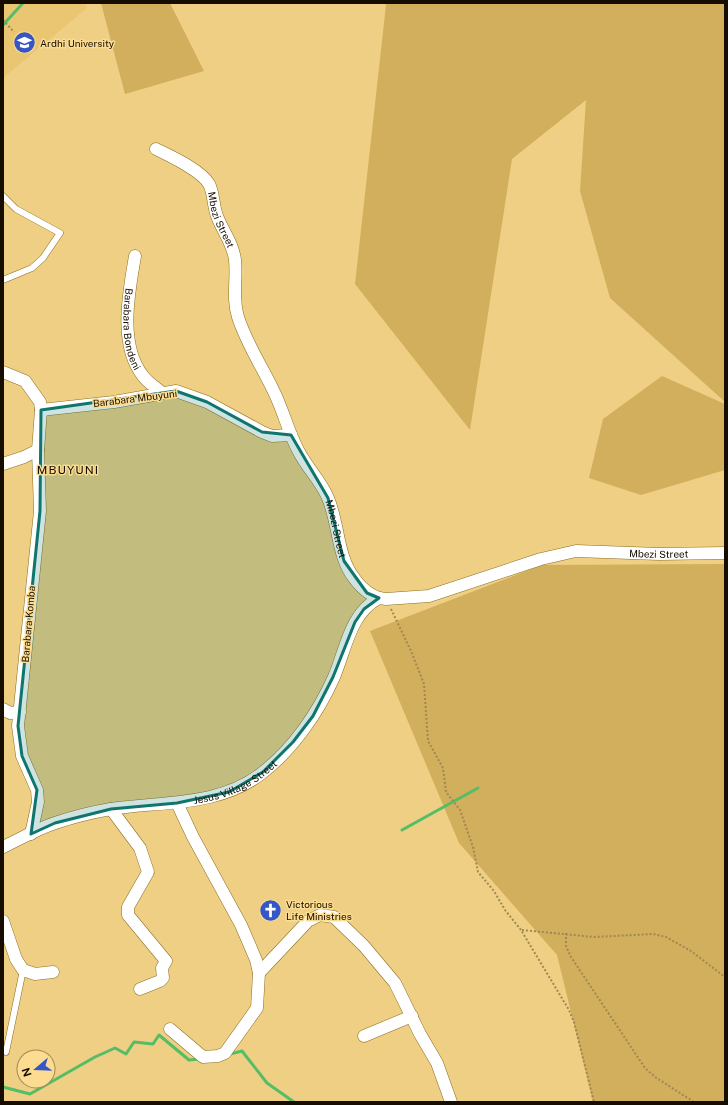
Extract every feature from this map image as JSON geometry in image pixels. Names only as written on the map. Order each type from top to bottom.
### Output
[{"type":"street","name":"Mbezi Street","points":[[156,149],[204,177],[209,184],[217,216],[232,245],[236,280],[234,304],[248,343],[274,392],[291,435],[306,464],[318,478],[328,498],[344,561],[354,578],[367,592],[383,598],[429,596],[541,559],[576,551],[659,554],[725,553]]},
{"type":"street","name":"Barabara Bondeni","points":[[135,256],[127,303],[130,344],[136,362],[143,376],[162,393]]},
{"type":"street","points":[[3,372],[25,381],[40,402],[41,410]]},
{"type":"street","name":"Barabara Mbuyuni","points":[[41,410],[114,402],[176,391],[193,396],[272,436],[291,435]]},
{"type":"street","name":"Barabara Komba","points":[[31,834],[38,802],[37,790],[22,756],[18,726],[21,684],[26,653],[40,511],[38,450],[41,410]]},
{"type":"street","points":[[3,464],[24,457],[38,450]]},
{"type":"street","name":"Jesus Village Street","points":[[3,847],[55,823],[111,809],[177,804],[229,792],[250,782],[263,772],[288,747],[313,716],[330,684],[355,622],[364,609],[383,598]]},
{"type":"street","points":[[3,709],[10,713],[20,712]]},
{"type":"street","points":[[170,1029],[203,1057],[218,1056],[225,1053],[257,1008],[259,972],[256,960],[241,925],[193,837],[177,804]]},
{"type":"street","points":[[111,809],[140,848],[148,872],[128,907],[128,914],[166,961],[162,968],[163,978],[140,988]]},
{"type":"street","points":[[259,972],[308,921],[320,916],[334,917],[364,946],[395,983],[437,1063],[451,1102]]},
{"type":"street","points":[[3,921],[16,959],[23,970],[35,974],[53,972]]},
{"type":"street","points":[[364,1036],[412,1016]]},
{"type":"lane","points":[[3,196],[16,209],[60,233],[43,258],[32,268],[3,280]]},
{"type":"lane","points":[[6,1052],[23,970]]},
{"type":"path","points":[[3,20],[14,32]]},
{"type":"path","points":[[383,598],[411,651],[424,684],[428,741],[443,768],[446,792],[460,810],[473,848],[478,872],[494,891],[505,910],[521,930],[569,1010],[574,1022],[594,1102]]},
{"type":"path","points":[[521,930],[566,933],[594,937],[652,934],[666,937],[691,951],[725,977]]},
{"type":"path","points":[[566,933],[566,946],[570,956],[645,1068],[655,1077],[694,1102]]},
{"type":"highlighted area","points":[[176,391],[207,402],[262,432],[291,435],[328,498],[344,561],[367,593],[379,598],[364,609],[355,622],[333,677],[313,716],[293,742],[263,772],[229,792],[177,803],[111,809],[55,823],[31,834],[37,790],[22,756],[18,726],[40,511],[41,410]]},
{"type":"shaded area","name":"Ardhi University","points":[[3,3],[85,3],[87,8],[3,78]]},
{"type":"shaded area","points":[[101,3],[170,3],[204,71],[125,94]]},
{"type":"shaded area","points":[[384,3],[725,3],[725,402],[610,298],[580,191],[586,100],[512,159],[470,430],[355,284],[386,5]]},
{"type":"shaded area","points":[[662,376],[725,404],[725,470],[641,495],[589,478],[603,419]]},
{"type":"shaded area","points":[[725,564],[725,1102],[593,1102],[557,955],[459,843],[370,631],[542,565]]},
{"type":"waterway","points":[[3,25],[23,3]]},
{"type":"waterway","points":[[402,830],[478,788]]},
{"type":"waterway","points":[[3,1087],[30,1094],[95,1057],[115,1048],[126,1054],[134,1042],[153,1044],[159,1035],[189,1060],[199,1059]]},
{"type":"waterway","points":[[230,1054],[242,1051],[267,1083],[294,1102]]},
{"type":"place","name":"Ardhi University","points":[[24,43]]},
{"type":"place","name":"Victorious Life Ministries","points":[[270,910]]},
{"type":"district","name":"MBUYUNI","points":[[68,470]]}]
